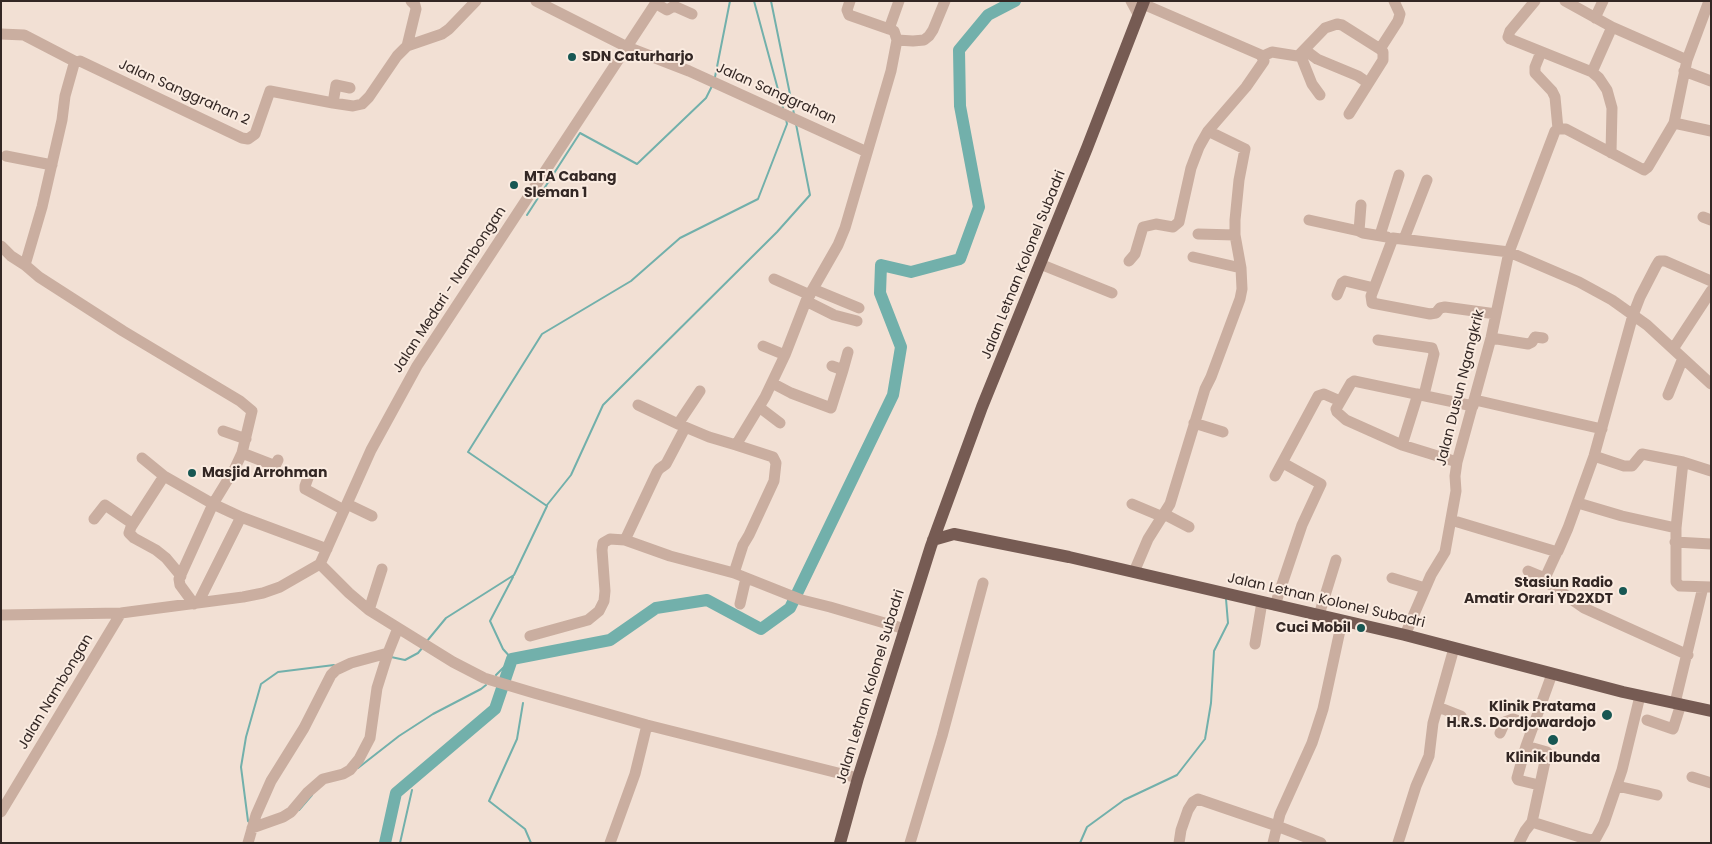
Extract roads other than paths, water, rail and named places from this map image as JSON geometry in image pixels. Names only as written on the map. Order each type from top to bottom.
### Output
[{"type":"main road","name":"Jalan Letnan Kolonel Subadri","points":[[840,843],[858,778],[933,540],[982,407],[1040,264],[1139,5]]},
{"type":"main road","points":[[939,525],[954,534]]},
{"type":"main road","name":"Jalan Letnan Kolonel Subadri","points":[[933,540],[954,534],[1134,572],[1405,635],[1640,696],[1711,710]]},
{"type":"street","points":[[407,46],[416,9],[411,1]]},
{"type":"street","points":[[407,46],[442,34],[450,29],[476,1]]},
{"type":"street","name":"Jalan Sanggrahan","points":[[536,1],[627,47],[689,71],[867,152]]},
{"type":"street","points":[[736,446],[772,383],[810,295],[838,245],[845,228],[891,71],[897,40],[894,32],[849,15],[847,10],[850,1]]},
{"type":"street","points":[[889,29],[899,1]]},
{"type":"street","points":[[897,40],[924,40],[929,36],[945,1]]},
{"type":"street","points":[[1380,49],[1398,21],[1400,14],[1394,1]]},
{"type":"street","points":[[1535,1],[1510,31],[1508,37],[1592,72],[1604,85],[1612,108],[1611,153]]},
{"type":"street","points":[[1565,1],[1612,27],[1687,60]]},
{"type":"street","points":[[1595,18],[1603,1]]},
{"type":"street","points":[[1541,52],[1535,67],[1535,73],[1552,91],[1555,97],[1558,129],[1566,129],[1641,170],[1646,169],[1674,123],[1687,60],[1708,1],[1696,1]]},
{"type":"street","points":[[656,2],[668,10],[674,6],[692,14]]},
{"type":"street","name":"Jalan Medari - Nambongan","points":[[320,564],[371,450],[417,366],[656,2]]},
{"type":"street","points":[[1139,5],[1263,56],[1272,52],[1297,56],[1325,28],[1337,24],[1342,25],[1383,52],[1383,60],[1349,114]]},
{"type":"street","points":[[1592,72],[1612,27]]},
{"type":"street","points":[[1699,29],[1711,33]]},
{"type":"street","points":[[1,34],[24,35],[76,62],[65,96],[52,166],[25,265]]},
{"type":"street","name":"Jalan Sanggrahan 2","points":[[76,62],[80,62],[242,138],[251,138],[255,134],[270,91],[332,104],[353,106],[362,104],[407,46]]},
{"type":"street","points":[[1302,52],[1358,76],[1368,83]]},
{"type":"street","points":[[1302,52],[1312,84],[1320,95]]},
{"type":"street","points":[[1129,261],[1135,254],[1143,227],[1156,224],[1173,227],[1179,222],[1191,168],[1199,147],[1208,132],[1263,63],[1263,56]]},
{"type":"street","points":[[1684,71],[1711,81]]},
{"type":"street","points":[[332,104],[331,84],[350,88]]},
{"type":"street","points":[[1674,123],[1711,131]]},
{"type":"street","name":"Jalan Dusun Ngangkrik","points":[[1405,635],[1444,552],[1456,491],[1456,462],[1491,338],[1508,256],[1552,137],[1558,129]]},
{"type":"street","points":[[1134,572],[1148,539],[1170,504],[1204,389],[1211,377],[1240,299],[1242,284],[1235,235],[1236,201],[1245,149],[1208,132]]},
{"type":"street","points":[[6,156],[52,166]]},
{"type":"street","points":[[1380,236],[1399,174]]},
{"type":"street","points":[[1427,180],[1374,288],[1371,296],[1372,303],[1430,314],[1436,313],[1445,306],[1496,314]]},
{"type":"street","points":[[1359,229],[1361,206]]},
{"type":"street","points":[[1321,217],[1359,229],[1363,233],[1508,256],[1579,282],[1612,300],[1647,325],[1711,384]]},
{"type":"street","points":[[1309,220],[1359,229]]},
{"type":"street","points":[[1198,234],[1235,235]]},
{"type":"street","points":[[1,246],[43,279],[252,411],[242,453],[213,504],[179,582],[196,603],[241,518]]},
{"type":"street","points":[[1193,257],[1241,268]]},
{"type":"street","points":[[1545,578],[1557,552],[1560,550],[1594,456],[1633,316],[1640,297],[1660,261],[1665,261],[1711,281]]},
{"type":"street","points":[[1040,264],[1112,293]]},
{"type":"street","points":[[774,279],[810,295],[859,308]]},
{"type":"street","points":[[1337,295],[1342,283],[1345,282],[1374,288]]},
{"type":"street","points":[[1673,348],[1711,291]]},
{"type":"street","points":[[810,295],[834,315],[857,320]]},
{"type":"street","points":[[1491,338],[1528,344],[1535,337],[1544,338]]},
{"type":"street","points":[[1378,340],[1432,348],[1434,354],[1402,445]]},
{"type":"street","points":[[763,346],[785,355]]},
{"type":"street","points":[[772,383],[831,408],[838,368],[848,352]]},
{"type":"street","points":[[1668,395],[1684,358]]},
{"type":"street","points":[[1456,462],[1402,445],[1346,420],[1336,409],[1354,380],[1421,395],[1474,403],[1602,429]]},
{"type":"street","points":[[625,540],[658,472],[666,464],[682,426],[700,391]]},
{"type":"street","points":[[1276,476],[1318,396],[1324,394],[1340,401]]},
{"type":"street","points":[[638,405],[709,437],[773,457],[776,463],[774,481],[743,545],[734,573]]},
{"type":"street","points":[[759,407],[780,423]]},
{"type":"street","points":[[1194,423],[1223,432]]},
{"type":"street","points":[[223,431],[246,439]]},
{"type":"street","points":[[242,453],[273,465],[278,460]]},
{"type":"street","points":[[1594,456],[1624,466],[1632,466],[1642,454],[1683,462],[1711,471]]},
{"type":"street","points":[[142,458],[164,476],[241,518],[327,549]]},
{"type":"street","points":[[1275,605],[1302,525],[1321,484],[1283,462]]},
{"type":"street","points":[[1647,720],[1674,729],[1688,655],[1707,587],[1678,584],[1675,542],[1683,462]]},
{"type":"street","points":[[309,475],[304,486],[306,489],[346,507],[372,516]]},
{"type":"street","points":[[164,476],[133,524],[130,530],[131,536],[156,550],[166,558],[181,576]]},
{"type":"street","points":[[1578,503],[1622,516],[1676,528]]},
{"type":"street","points":[[1132,504],[1189,527]]},
{"type":"street","points":[[94,519],[105,505],[133,524]]},
{"type":"street","points":[[1451,520],[1557,552]]},
{"type":"street","points":[[530,636],[588,620],[599,611],[604,601],[602,550],[603,543],[607,539],[625,540],[670,556],[734,573],[797,598],[905,628]]},
{"type":"street","points":[[1675,542],[1711,544]]},
{"type":"street","points":[[1319,615],[1336,560]]},
{"type":"street","points":[[320,564],[369,610],[453,662],[495,681],[648,725],[858,778]]},
{"type":"street","name":"Jalan Nambongan","points":[[1,615],[121,613],[263,593],[280,587],[320,564]]},
{"type":"street","points":[[369,610],[382,569]]},
{"type":"street","points":[[1528,571],[1545,578],[1550,585],[1584,608],[1688,655]]},
{"type":"street","points":[[740,604],[746,578]]},
{"type":"street","points":[[1392,578],[1426,588]]},
{"type":"street","points":[[910,843],[942,736],[983,583]]},
{"type":"street","points":[[1255,644],[1262,602]]},
{"type":"street","name":"Jalan Nambongan","points":[[1,812],[121,613]]},
{"type":"street","points":[[1273,843],[1280,814],[1312,743],[1330,676],[1342,620]]},
{"type":"street","points":[[252,828],[292,812],[323,779],[343,774],[350,770],[359,759],[370,738],[377,688],[398,628]]},
{"type":"street","points":[[1398,843],[1416,786],[1430,756],[1434,723],[1454,648]]},
{"type":"street","points":[[248,843],[271,781],[304,728],[331,675],[336,670],[351,663],[388,653]]},
{"type":"street","points":[[1539,785],[1518,780],[1517,778],[1526,746],[1552,674]]},
{"type":"street","points":[[1532,822],[1596,840],[1617,786],[1640,696]]},
{"type":"street","points":[[1438,707],[1461,716]]},
{"type":"street","points":[[1500,733],[1505,722],[1513,719],[1534,726]]},
{"type":"street","points":[[610,843],[635,774],[648,725]]},
{"type":"street","points":[[1519,843],[1532,822],[1546,752],[1526,746]]},
{"type":"street","points":[[1692,777],[1711,783]]},
{"type":"street","points":[[1617,786],[1657,795]]},
{"type":"street","points":[[1179,843],[1188,810],[1198,799],[1320,843]]},
{"type":"waterway","points":[[715,77],[730,1]]},
{"type":"waterway","points":[[754,1],[783,108]]},
{"type":"waterway","points":[[771,1],[794,114]]},
{"type":"waterway","points":[[385,843],[396,793],[495,709],[512,659],[610,640],[656,608],[707,600],[761,629],[790,608],[893,395],[901,347],[880,293],[881,265],[911,272],[960,259],[979,207],[960,106],[959,50],[988,15],[1015,1]]},
{"type":"waterway","points":[[527,215],[580,133],[637,164],[706,98],[712,86]]},
{"type":"waterway","points":[[427,641],[446,618],[514,575],[547,506],[468,452],[542,334],[631,281],[680,238],[758,199],[787,124],[786,119]]},
{"type":"waterway","points":[[547,505],[571,475],[603,405],[777,232],[810,195],[796,124]]},
{"type":"waterway","points":[[496,675],[512,659],[503,649],[490,621],[513,577]]},
{"type":"waterway","points":[[1080,843],[1087,827],[1124,800],[1177,775],[1205,739],[1211,703],[1214,651],[1228,623],[1226,599]]},
{"type":"waterway","points":[[391,657],[405,660],[418,653],[423,647]]},
{"type":"waterway","points":[[250,823],[248,821],[241,767],[246,737],[261,684],[278,672],[334,665]]},
{"type":"waterway","points":[[358,768],[399,736],[433,714],[486,685]]},
{"type":"waterway","points":[[523,703],[517,739],[489,801],[525,829],[531,843]]},
{"type":"waterway","points":[[400,843],[412,790]]},
{"type":"waterway","points":[[299,810],[312,795]]},
{"type":"place","name":"SDN Caturharjo","points":[[572,57]]},
{"type":"place","name":"MTA Cabang Sleman 1","points":[[514,185]]},
{"type":"place","name":"Masjid Arrohman","points":[[192,473]]},
{"type":"place","name":"Stasiun Radio Amatir Orari YD2XDT","points":[[1623,591]]},
{"type":"place","name":"Cuci Mobil","points":[[1361,628]]},
{"type":"place","name":"Klinik Pratama H.R.S. Dordjowardojo","points":[[1607,715]]},
{"type":"place","name":"Klinik Ibunda","points":[[1553,740]]}]
